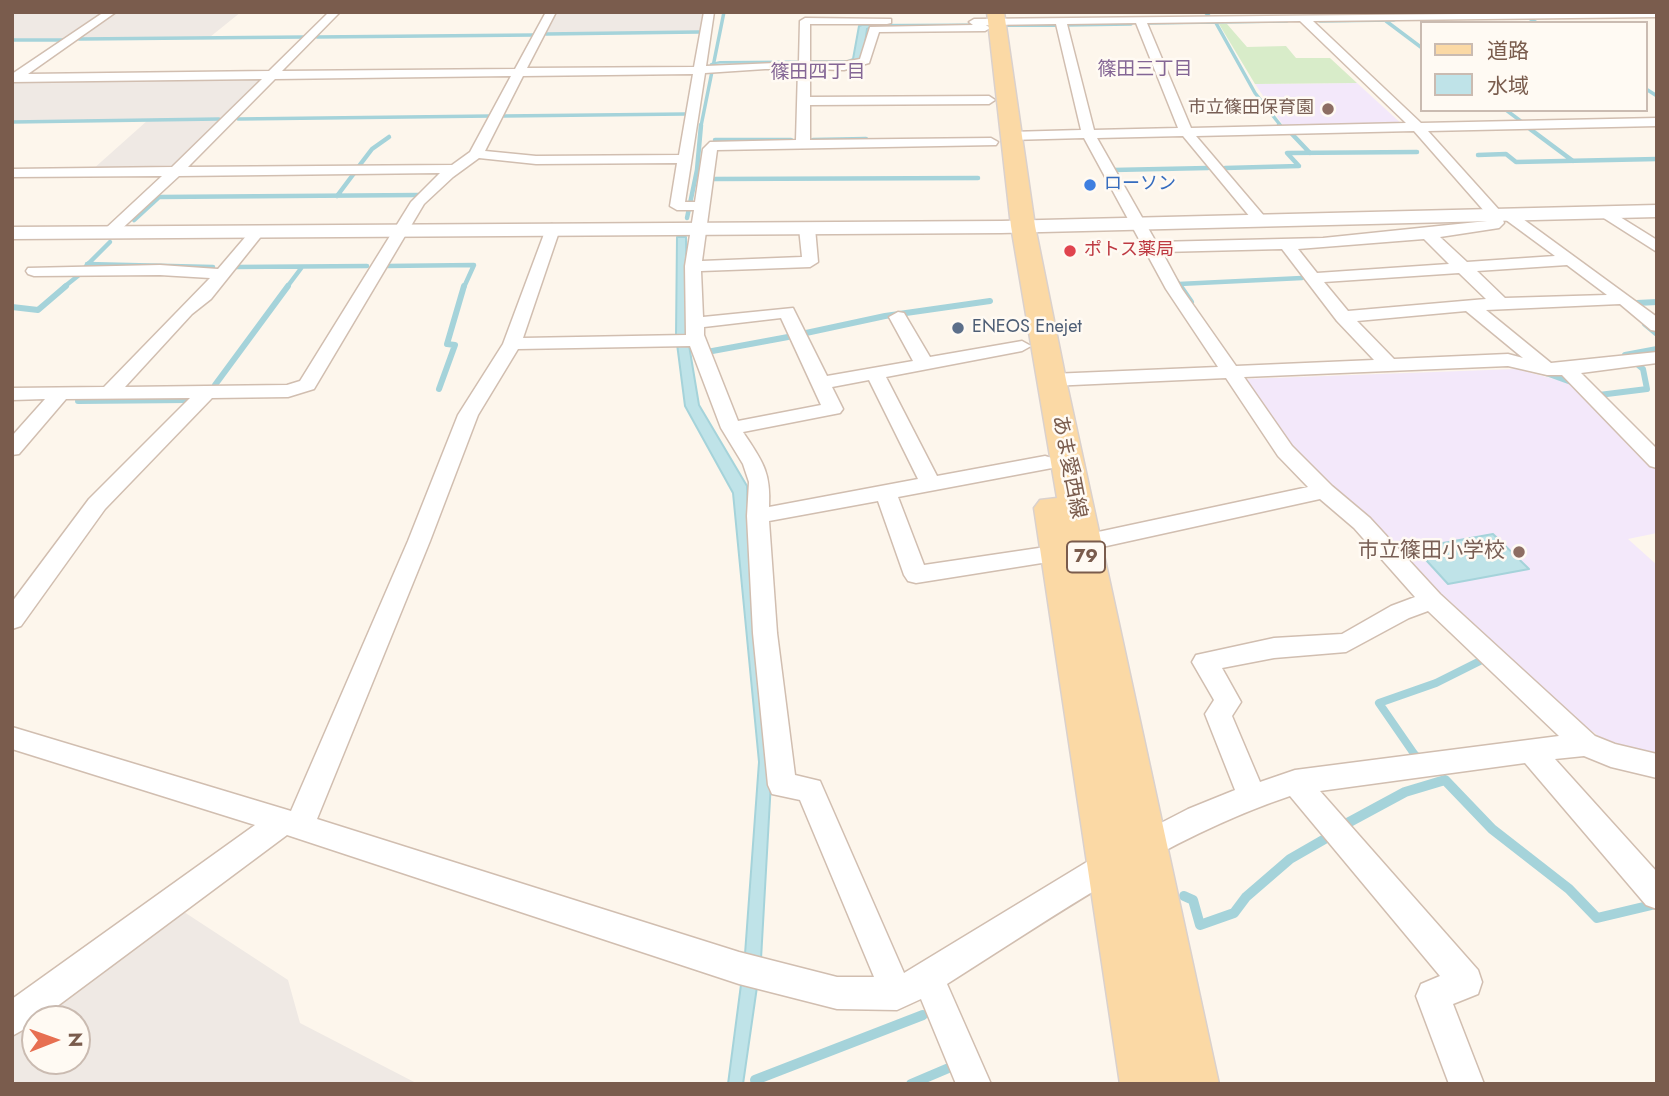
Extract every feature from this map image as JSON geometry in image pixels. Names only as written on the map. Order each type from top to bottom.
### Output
[{"type":"main road","name":"あま愛西線","points":[[990,22],[989,100],[1000,139]]},
{"type":"main road","name":"あま愛西線","points":[[990,22],[1022,346],[1045,463],[1072,548],[1143,845],[1191,1084]]},
{"type":"main road","name":"あま愛西線","points":[[1012,227],[1051,380],[1111,866],[1148,1084]]},
{"type":"street","points":[[13,78],[111,12]]},
{"type":"street","points":[[110,232],[176,171],[335,12]]},
{"type":"street","points":[[12,394],[288,391],[307,385],[399,230],[425,194],[477,154],[551,12]]},
{"type":"street","points":[[695,206],[677,206],[685,159],[707,70],[709,12]]},
{"type":"street","points":[[803,143],[806,17],[990,22],[1130,18],[1657,14]]},
{"type":"street","points":[[1297,16],[1417,127],[1498,215],[1571,260],[1657,326]]},
{"type":"street","points":[[1130,18],[1186,132],[1260,220]]},
{"type":"street","points":[[1061,21],[1088,134],[1174,289],[1285,451],[1324,491],[1362,523],[1432,600],[1585,744],[1611,755],[1657,766]]},
{"type":"street","points":[[13,78],[707,70],[804,64],[844,66],[865,61],[874,29],[990,22]]},
{"type":"street","points":[[803,101],[989,100]]},
{"type":"street","points":[[898,994],[810,790],[782,785],[765,633],[758,516],[760,482],[753,464],[731,428],[690,336],[693,266],[698,228],[695,206],[710,149],[715,145],[1000,139],[1088,134],[1657,122]]},
{"type":"street","points":[[477,154],[536,160],[685,159]]},
{"type":"street","points":[[12,173],[456,169]]},
{"type":"street","points":[[1604,212],[1657,247]]},
{"type":"street","points":[[12,233],[1012,227],[1604,212],[1654,214]]},
{"type":"street","points":[[1152,247],[1288,247],[1429,235],[1494,225],[1498,215]]},
{"type":"street","points":[[693,266],[810,262],[807,228]]},
{"type":"street","points":[[12,1019],[291,824],[419,541],[468,415],[512,344],[552,229]]},
{"type":"street","points":[[109,393],[222,274],[258,231]]},
{"type":"street","points":[[1429,235],[1502,303]]},
{"type":"street","points":[[1288,247],[1343,317],[1387,363]]},
{"type":"street","points":[[1312,278],[1571,260]]},
{"type":"street","points":[[34,271],[160,270],[222,274]]},
{"type":"street","points":[[1343,317],[1470,305],[1624,299]]},
{"type":"street","points":[[1470,305],[1557,369],[1648,443],[1657,461]]},
{"type":"street","points":[[512,344],[690,336],[787,312],[834,409],[731,428]]},
{"type":"street","points":[[898,317],[924,364]]},
{"type":"street","points":[[821,383],[1022,346]]},
{"type":"street","points":[[1051,380],[1387,363],[1508,360],[1557,369],[1657,357]]},
{"type":"street","points":[[875,373],[931,484]]},
{"type":"street","points":[[12,620],[97,504],[207,392]]},
{"type":"street","points":[[12,449],[60,394]]},
{"type":"street","points":[[758,516],[1045,463]]},
{"type":"street","points":[[885,492],[916,575],[1072,548],[1324,491]]},
{"type":"street","points":[[1251,795],[1218,714],[1228,702],[1205,662],[1274,648],[1346,643],[1400,612],[1432,600]]},
{"type":"street","points":[[12,738],[751,971],[837,993],[898,994],[1143,845],[1251,795],[1295,782],[1585,744]]},
{"type":"street","points":[[1530,750],[1657,895]]},
{"type":"street","points":[[1295,782],[1466,982],[1433,996],[1466,1084]]},
{"type":"street","points":[[928,978],[974,1084]]},
{"type":"shaded area","points":[[12,12],[106,12],[67,39],[12,40]]},
{"type":"shaded area","points":[[117,12],[241,12],[210,37],[78,39]]},
{"type":"shaded area","points":[[555,12],[704,12],[701,31],[544,34]]},
{"type":"shaded area","points":[[263,78],[223,118],[12,121],[12,83],[15,81]]},
{"type":"shaded area","name":"市立篠田保育園","points":[[1357,83],[1403,125],[1285,128],[1255,84]]},
{"type":"shaded area","points":[[148,120],[221,120],[175,167],[92,170]]},
{"type":"shaded area","name":"市立篠田小学校","points":[[1516,369],[1573,384],[1657,469],[1657,533],[1628,539],[1657,565],[1657,760],[1605,747],[1595,733],[1564,716],[1291,449],[1243,379]]},
{"type":"shaded area","points":[[181,910],[288,980],[300,1023],[418,1084],[12,1084],[12,1032],[21,1026],[21,1075],[91,1075],[91,1005],[49,1005]]},
{"type":"green space","points":[[1219,24],[1227,24],[1247,47],[1286,46],[1296,58],[1330,58],[1357,83],[1255,84]]},
{"type":"water","points":[[862,25],[1058,26],[874,26],[867,29],[863,58],[854,63],[722,65],[709,69],[711,64],[720,62],[848,61],[853,59],[859,26]]},
{"type":"water","points":[[677,237],[686,237],[687,333],[699,405],[747,486],[749,548],[772,764],[761,959],[743,1084],[728,1084],[745,954],[759,762],[733,493],[685,406],[676,336]]},
{"type":"water","points":[[1493,534],[1529,569],[1448,584],[1415,548]]},
{"type":"waterway","points":[[701,126],[724,12]]},
{"type":"waterway","points":[[1205,12],[1209,16]]},
{"type":"waterway","points":[[1375,12],[1378,15]]},
{"type":"waterway","points":[[1529,18],[1534,21]]},
{"type":"waterway","points":[[1320,21],[1394,20]]},
{"type":"waterway","points":[[1149,23],[1287,21]]},
{"type":"waterway","points":[[1386,21],[1420,46]]},
{"type":"waterway","points":[[1216,23],[1255,93],[1281,126]]},
{"type":"waterway","points":[[1065,25],[1131,24]]},
{"type":"waterway","points":[[546,34],[699,32]]},
{"type":"waterway","points":[[317,37],[534,35]]},
{"type":"waterway","points":[[79,39],[305,37]]},
{"type":"waterway","points":[[12,40],[64,40]]},
{"type":"waterway","points":[[1648,90],[1657,96]]},
{"type":"waterway","points":[[1509,112],[1522,122]]},
{"type":"waterway","points":[[504,116],[685,114]]},
{"type":"waterway","points":[[238,119],[491,116]]},
{"type":"waterway","points":[[12,122],[219,119]]},
{"type":"waterway","points":[[687,218],[697,170],[701,125]]},
{"type":"waterway","points":[[1530,129],[1573,161]]},
{"type":"waterway","points":[[1291,133],[1310,153]]},
{"type":"waterway","points":[[359,166],[372,149],[389,137]]},
{"type":"waterway","points":[[813,140],[866,139]]},
{"type":"waterway","points":[[715,140],[791,140]]},
{"type":"waterway","points":[[1310,153],[1417,152]]},
{"type":"waterway","points":[[1225,168],[1299,166],[1287,153],[1310,153]]},
{"type":"waterway","points":[[1478,155],[1506,154],[1516,162],[1573,161]]},
{"type":"waterway","points":[[1573,161],[1657,159]]},
{"type":"waterway","points":[[1113,170],[1208,168]]},
{"type":"waterway","points":[[337,196],[355,172]]},
{"type":"waterway","points":[[714,179],[978,178]]},
{"type":"waterway","points":[[337,196],[419,195]]},
{"type":"waterway","points":[[134,220],[159,197],[337,196]]},
{"type":"waterway","points":[[88,264],[110,242]]},
{"type":"waterway","points":[[88,264],[213,267]]},
{"type":"waterway","points":[[386,266],[474,265],[464,287]]},
{"type":"waterway","points":[[235,267],[367,266]]},
{"type":"waterway","points":[[287,287],[302,267]]},
{"type":"waterway","points":[[64,287],[79,275]]},
{"type":"waterway","points":[[1179,284],[1302,278]]},
{"type":"waterway","points":[[1176,280],[1181,287]]},
{"type":"waterway","points":[[12,307],[38,310],[66,286]]},
{"type":"waterway","points":[[215,385],[288,286]]},
{"type":"waterway","points":[[439,389],[455,345],[447,344],[464,286]]},
{"type":"waterway","points":[[1180,286],[1191,302]]},
{"type":"waterway","points":[[806,333],[885,316],[990,301]]},
{"type":"waterway","points":[[1637,303],[1657,302]]},
{"type":"waterway","points":[[1645,324],[1657,334]]},
{"type":"waterway","points":[[707,352],[788,337]]},
{"type":"waterway","points":[[1625,355],[1657,349]]},
{"type":"waterway","points":[[1599,395],[1647,389],[1643,369],[1637,364]]},
{"type":"waterway","points":[[1546,373],[1574,383]]},
{"type":"waterway","points":[[78,401],[188,400]]},
{"type":"waterway","points":[[1417,758],[1379,703],[1436,683],[1486,658]]},
{"type":"waterway","points":[[1415,756],[1418,760]]},
{"type":"waterway","points":[[1342,826],[1405,792],[1445,780],[1492,829],[1569,889],[1597,918],[1656,904]]},
{"type":"waterway","points":[[1184,896],[1193,900],[1200,925],[1234,913],[1246,897],[1290,859],[1330,836]]},
{"type":"waterway","points":[[755,1080],[923,1015]]},
{"type":"waterway","points":[[911,1084],[951,1067]]},
{"type":"place","name":"市立篠田保育園","points":[[1328,109]]},
{"type":"place","name":"ローソン","points":[[1090,185]]},
{"type":"place","name":"ポトス薬局","points":[[1070,251]]},
{"type":"place","name":"ENEOS Enejet","points":[[958,328]]},
{"type":"place","name":"市立篠田小学校","points":[[1519,552]]},
{"type":"district","name":"篠田三丁目","points":[[1145,70]]},
{"type":"district","name":"篠田四丁目","points":[[818,73]]}]
